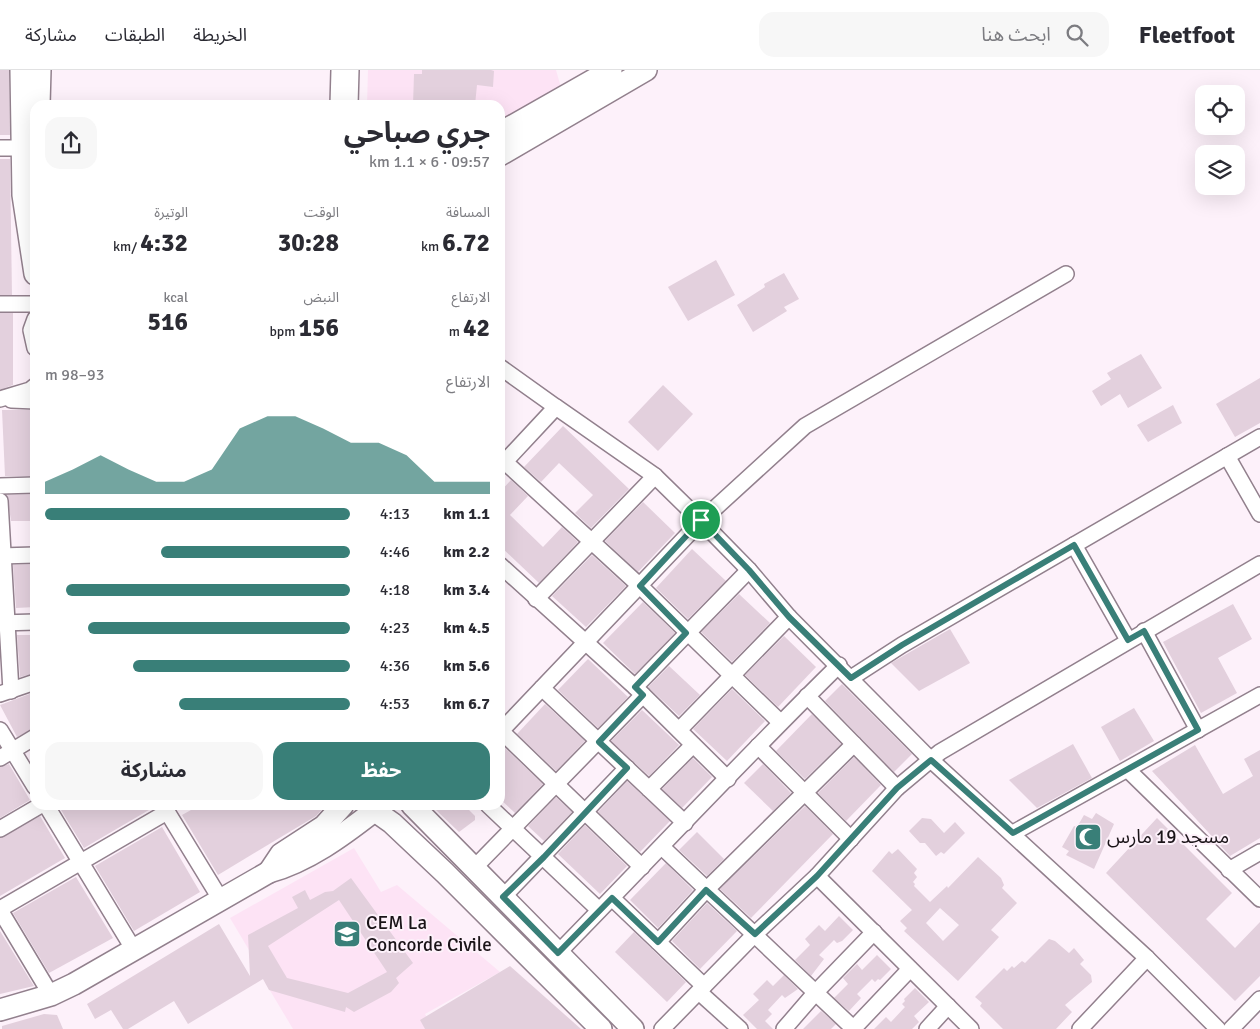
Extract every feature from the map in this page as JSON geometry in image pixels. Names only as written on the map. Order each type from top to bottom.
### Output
[{"type":"main road","points":[[21,70],[10,148],[23,195],[30,241]]},
{"type":"main road","points":[[39,100],[40,70]]},
{"type":"main road","points":[[505,131],[611,70]]},
{"type":"main road","points":[[505,152],[646,70]]},
{"type":"main road","points":[[269,872],[281,854],[324,826],[338,810]]},
{"type":"main road","points":[[0,1010],[51,995],[134,950],[269,872],[294,864],[344,834],[373,810]]},
{"type":"main road","points":[[377,810],[445,873],[601,1029]]},
{"type":"main road","points":[[421,810],[474,868],[633,1029]]},
{"type":"street","points":[[338,100],[339,70]]},
{"type":"street","points":[[350,100],[351,70]]},
{"type":"street","points":[[505,728],[701,520],[805,426],[1066,274]]},
{"type":"street","points":[[0,304],[30,304]]},
{"type":"street","points":[[505,371],[655,476],[701,520],[749,570],[789,617],[839,665],[931,760],[1013,833],[1147,958],[1218,1029]]},
{"type":"street","points":[[0,400],[30,390]]},
{"type":"street","points":[[0,400],[30,401]]},
{"type":"street","points":[[505,462],[556,407]]},
{"type":"street","points":[[851,678],[902,645],[1260,437]]},
{"type":"street","points":[[1227,456],[1260,514]]},
{"type":"street","points":[[505,468],[640,586],[686,633],[780,722]]},
{"type":"street","points":[[536,599],[655,476]]},
{"type":"street","points":[[0,486],[30,485]]},
{"type":"street","points":[[0,501],[6,692],[30,684]]},
{"type":"street","points":[[1074,545],[1128,640]]},
{"type":"street","points":[[1,556],[30,555]]},
{"type":"street","points":[[662,1029],[755,934],[817,876],[897,788],[931,760],[948,747],[1260,564]]},
{"type":"street","points":[[505,570],[639,691],[728,778]]},
{"type":"street","points":[[474,868],[599,742],[686,633],[749,570]]},
{"type":"street","points":[[680,730],[789,617]]},
{"type":"street","points":[[4,623],[30,622]]},
{"type":"street","points":[[1144,631],[1198,730]]},
{"type":"street","points":[[558,953],[662,847],[780,722],[839,665]]},
{"type":"street","points":[[542,688],[685,823]]},
{"type":"street","points":[[1013,833],[1260,694]]},
{"type":"street","points":[[807,696],[897,788]]},
{"type":"street","points":[[0,730],[6,754],[30,781]]},
{"type":"street","points":[[505,736],[558,784],[642,867]]},
{"type":"street","points":[[6,754],[30,740]]},
{"type":"street","points":[[658,942],[706,890],[854,744]]},
{"type":"street","points":[[649,789],[693,745]]},
{"type":"street","points":[[758,746],[851,839]]},
{"type":"street","points":[[503,897],[544,857],[627,768]]},
{"type":"street","points":[[1128,770],[1260,899]]},
{"type":"street","points":[[0,829],[32,810]]},
{"type":"street","points":[[49,810],[134,950]]},
{"type":"street","points":[[51,995],[0,909],[162,810]]},
{"type":"street","points":[[166,810],[221,900]]},
{"type":"street","points":[[493,810],[599,910]]},
{"type":"street","points":[[662,847],[854,1029],[910,969]]},
{"type":"street","points":[[1229,870],[1260,852]]},
{"type":"street","points":[[817,876],[971,1029]]},
{"type":"street","points":[[612,898],[658,942],[740,1029]]},
{"type":"street","points":[[784,1029],[816,992],[874,932]]},
{"type":"street","points":[[1080,1029],[1147,958]]},
{"type":"street","points":[[1231,1029],[1260,999]]},
{"type":"street","points":[[927,1029],[948,1006]]},
{"type":"shaded area","points":[[368,70],[556,70],[562,91],[505,123],[505,100],[367,100]]},
{"type":"shaded area","name":"CEM La Concorde Civile","points":[[354,848],[381,892],[397,885],[500,972],[425,1014],[433,1029],[293,1029],[250,957],[249,950],[230,918]]},
{"type":"building","points":[[0,70],[9,70],[10,135],[0,135]]},
{"type":"building","points":[[422,70],[491,70],[494,71],[493,87],[477,85],[476,100],[413,100],[414,74],[422,74]]},
{"type":"building","points":[[0,159],[10,159],[12,295],[0,295]]},
{"type":"building","points":[[716,260],[735,295],[688,321],[668,287]]},
{"type":"building","points":[[784,273],[799,299],[784,307],[787,311],[753,332],[737,305],[765,287],[764,284]]},
{"type":"building","points":[[0,313],[13,313],[13,385],[2,389],[0,389]]},
{"type":"building","points":[[1141,354],[1162,388],[1128,408],[1120,394],[1101,406],[1092,391],[1111,379],[1107,373]]},
{"type":"building","points":[[1260,378],[1260,423],[1235,437],[1216,404]]},
{"type":"building","points":[[663,385],[693,414],[658,451],[628,422]]},
{"type":"building","points":[[1173,405],[1182,423],[1148,442],[1137,425]]},
{"type":"building","points":[[2,410],[30,410],[30,476],[5,476]]},
{"type":"building","points":[[563,426],[629,489],[591,528],[575,513],[593,495],[559,463],[541,482],[524,467]]},
{"type":"building","points":[[511,480],[528,496],[510,515],[543,547],[562,527],[578,542],[539,583],[505,551],[505,487]]},
{"type":"building","points":[[30,494],[30,521],[11,521],[7,495]]},
{"type":"building","points":[[643,502],[675,533],[638,572],[605,541]]},
{"type":"building","points":[[692,549],[726,581],[688,619],[656,588]]},
{"type":"building","points":[[592,555],[626,586],[586,627],[552,596]]},
{"type":"building","points":[[30,564],[30,607],[16,608],[13,565]]},
{"type":"building","points":[[739,594],[770,623],[732,662],[701,632]]},
{"type":"building","points":[[643,602],[675,633],[635,674],[603,643]]},
{"type":"building","points":[[1233,604],[1252,639],[1218,658],[1237,693],[1201,713],[1163,642]]},
{"type":"building","points":[[950,629],[970,663],[919,691],[891,663]]},
{"type":"building","points":[[17,635],[30,635],[30,674],[20,677]]},
{"type":"building","points":[[784,636],[816,667],[778,707],[745,675]]},
{"type":"building","points":[[588,659],[628,697],[598,728],[558,690]]},
{"type":"building","points":[[669,666],[700,695],[679,716],[648,687]]},
{"type":"building","points":[[842,684],[912,754],[894,772],[825,701]]},
{"type":"building","points":[[732,689],[765,721],[727,761],[693,729]]},
{"type":"building","points":[[30,694],[30,730],[17,737],[0,705]]},
{"type":"building","points":[[545,704],[585,741],[556,771],[517,734]]},
{"type":"building","points":[[1134,708],[1154,741],[1120,761],[1101,727]]},
{"type":"building","points":[[642,710],[679,745],[649,776],[611,741]]},
{"type":"building","points":[[812,714],[841,744],[805,779],[776,751]]},
{"type":"building","points":[[1073,744],[1092,778],[1037,808],[1009,780]]},
{"type":"building","points":[[1195,745],[1223,794],[1253,776],[1244,759],[1260,750],[1260,838],[1230,856],[1152,771]]},
{"type":"building","points":[[505,748],[543,784],[515,813],[505,804]]},
{"type":"building","points":[[854,757],[881,785],[846,821],[818,793]]},
{"type":"building","points":[[693,758],[712,777],[682,808],[662,789]]},
{"type":"building","points":[[9,764],[30,800],[0,818],[0,767]]},
{"type":"building","points":[[763,764],[791,793],[773,811],[744,783]]},
{"type":"building","points":[[627,781],[670,821],[640,852],[598,812]]},
{"type":"building","points":[[556,797],[572,812],[544,841],[528,826]]},
{"type":"building","points":[[805,806],[833,834],[751,918],[720,889]]},
{"type":"building","points":[[61,810],[149,810],[84,848]]},
{"type":"building","points":[[191,810],[321,810],[316,816],[218,875],[182,815]]},
{"type":"building","points":[[436,810],[469,810],[475,816],[475,820],[459,832]]},
{"type":"building","name":"مسجد 19 مارس","points":[[1096,813],[1114,824],[1094,869],[1066,855],[1069,851],[1062,847],[1074,826],[1077,827],[1084,815],[1092,819]]},
{"type":"building","points":[[40,816],[65,858],[0,896],[0,838]]},
{"type":"building","points":[[922,818],[931,819],[944,833],[955,822],[965,833],[944,854],[941,852],[936,856],[925,843],[920,843],[909,831]]},
{"type":"building","points":[[1157,818],[1232,893],[1206,919],[1235,948],[1260,922],[1260,976],[1235,1001],[1106,873]]},
{"type":"building","points":[[585,825],[627,866],[600,894],[558,854]]},
{"type":"building","points":[[162,827],[200,892],[134,931],[95,866]]},
{"type":"building","points":[[697,832],[724,859],[707,876],[679,850]]},
{"type":"building","points":[[898,849],[917,869],[914,873],[917,877],[913,882],[914,886],[930,902],[947,886],[948,888],[978,857],[1001,878],[1004,885],[1002,888],[1017,903],[991,930],[999,937],[958,981],[904,931],[907,928],[900,921],[912,910],[872,871],[889,851],[892,854]],"holes":[[[940,908],[959,925],[943,941],[926,923]]]},
{"type":"building","points":[[666,863],[693,890],[658,928],[630,900]]},
{"type":"building","points":[[76,877],[113,938],[49,973],[13,913]]},
{"type":"building","points":[[351,878],[413,963],[396,978],[399,983],[391,992],[354,1012],[346,1007],[345,1012],[269,990],[263,979],[188,1024],[174,1001],[128,1029],[123,1029],[111,1010],[95,1019],[87,1004],[219,924],[250,976],[248,935],[298,908],[292,897],[305,890],[310,900],[325,892],[333,891]],"holes":[[[339,900],[387,972],[348,993],[287,978],[268,946]]]},
{"type":"building","points":[[707,903],[737,931],[700,969],[672,941]]},
{"type":"building","points":[[839,916],[853,930],[842,941],[837,943],[834,940],[819,955],[824,959],[811,976],[795,960],[810,945],[805,939],[819,925],[825,931]]},
{"type":"building","points":[[0,931],[29,978],[34,986],[0,994]]},
{"type":"building","points":[[634,932],[686,982],[667,1002],[615,952]]},
{"type":"building","points":[[1049,939],[1055,941],[1069,953],[1074,948],[1084,960],[1080,964],[1091,975],[1092,982],[1065,1005],[1072,1012],[1056,1029],[1003,1029],[980,1006],[982,1003],[975,997],[1004,968],[1007,971],[1022,961],[1025,963]]},
{"type":"building","points":[[877,955],[891,969],[880,980],[878,979],[875,982],[872,979],[857,994],[861,998],[849,1011],[834,998],[848,984],[843,978],[857,964],[862,970]]},
{"type":"building","points":[[510,966],[581,1029],[425,1029],[420,1020]]},
{"type":"building","points":[[784,975],[798,989],[785,998],[782,995],[768,1010],[772,1014],[765,1021],[773,1029],[757,1029],[743,1015],[759,1000],[753,994],[767,980],[773,986]]},
{"type":"building","points":[[915,988],[929,1002],[914,1016],[919,1022],[912,1029],[874,1029],[886,1017],[891,1022],[905,1007],[902,1004],[905,1001],[904,999]]},
{"type":"building","points":[[821,1011],[836,1024],[831,1029],[803,1029]]},
{"type":"building","points":[[44,1014],[57,1015],[63,1029],[2,1029],[2,1026]]},
{"type":"place","name":"مسجد 19 مارس","points":[[1088,837]]},
{"type":"place","name":"CEM La Concorde Civile","points":[[347,934]]},
{"type":"route","points":[[701,520],[749,570],[789,617],[851,678],[902,645],[1074,545],[1128,640],[1144,631],[1198,730],[1013,833],[931,760],[897,788],[817,876],[755,934],[706,890],[658,942],[612,898],[558,953],[503,897],[544,857],[627,768],[599,742],[643,695],[635,687],[686,633],[640,586],[701,520]]}]
